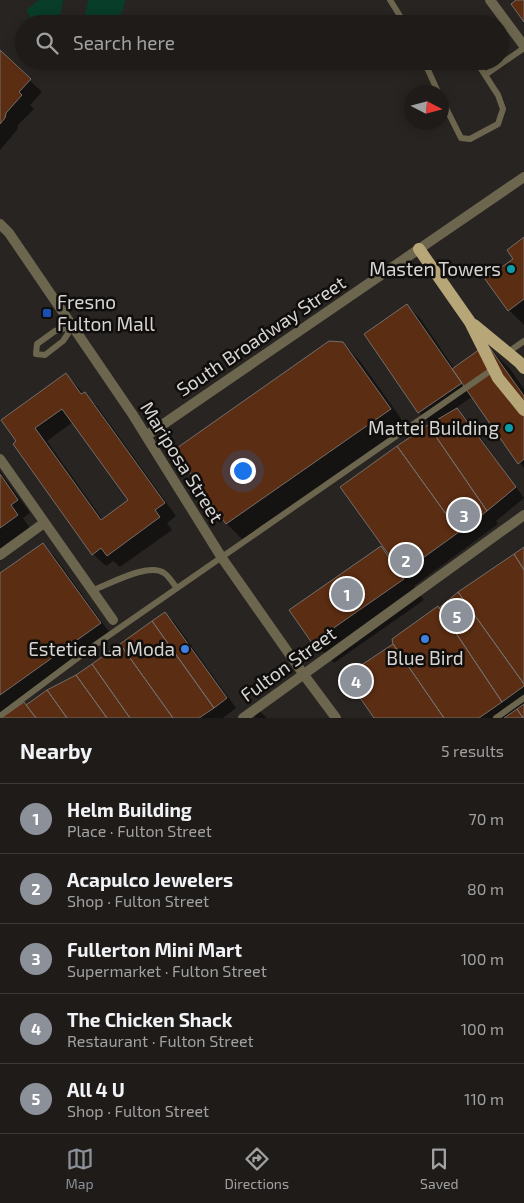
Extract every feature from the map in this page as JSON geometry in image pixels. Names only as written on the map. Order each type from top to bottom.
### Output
[{"type":"main road","points":[[419,249],[470,322],[498,378],[524,410]]},
{"type":"main road","points":[[470,322],[524,368]]},
{"type":"street","points":[[490,0],[501,15]]},
{"type":"street","points":[[509,26],[524,47]]},
{"type":"street","name":"South Broadway Street","points":[[146,436],[524,177]]},
{"type":"street","name":"Mariposa Street","points":[[0,224],[9,233],[73,326],[146,436],[222,558],[336,718]]},
{"type":"street","points":[[0,459],[113,620]]},
{"type":"street","name":"Fulton Street","points":[[243,718],[524,515]]},
{"type":"street","points":[[0,555],[44,523]]},
{"type":"lane","points":[[390,0],[399,15]]},
{"type":"lane","points":[[509,58],[524,47]]},
{"type":"lane","points":[[428,70],[435,85]]},
{"type":"lane","points":[[449,115],[460,138],[470,139],[498,124],[503,110],[498,95],[482,70]]},
{"type":"lane","points":[[485,75],[492,70]]},
{"type":"lane","points":[[73,326],[63,342],[45,355],[36,354],[37,344],[55,331],[73,326]]},
{"type":"lane","points":[[507,353],[524,341]]},
{"type":"lane","points":[[0,716],[96,645],[493,369]]},
{"type":"lane","points":[[93,590],[147,569],[157,569],[165,573],[177,588]]},
{"type":"lane","points":[[496,718],[524,698]]},
{"type":"green space","points":[[39,0],[63,0],[60,15],[29,15],[26,10]]},
{"type":"green space","points":[[88,0],[125,0],[120,15],[85,15]]},
{"type":"building","points":[[516,0],[524,0],[524,22],[511,4]]},
{"type":"building","points":[[0,50],[15,64],[15,70],[21,70],[31,79],[19,92],[22,95],[6,113],[5,118],[0,124]]},
{"type":"building","name":"Masten Towers","points":[[524,237],[524,299],[508,311],[485,279],[513,259],[507,250]]},
{"type":"building","points":[[407,304],[462,383],[418,413],[364,334]]},
{"type":"building","points":[[329,341],[343,342],[391,409],[226,524],[174,450]]},
{"type":"building","name":"Mattei Building","points":[[487,344],[524,396],[524,459],[518,464],[452,369]]},
{"type":"building","points":[[66,373],[81,394],[85,392],[165,503],[155,510],[160,517],[107,556],[101,548],[92,555],[13,444],[16,441],[1,420]],"holes":[[[62,409],[128,500],[101,520],[35,428]]]},
{"type":"building","points":[[457,408],[516,487],[487,511],[428,425]]},
{"type":"building","points":[[428,425],[487,511],[459,532],[397,446]]},
{"type":"building","points":[[397,446],[459,532],[402,573],[340,487]]},
{"type":"building","points":[[0,474],[18,500],[11,505],[18,515],[0,528]]},
{"type":"building","points":[[43,543],[101,623],[0,695],[0,573]]},
{"type":"building","points":[[381,546],[404,579],[312,643],[289,610]]},
{"type":"building","points":[[524,547],[524,570],[514,554]]},
{"type":"building","points":[[514,554],[524,570],[524,684],[458,592]]},
{"type":"building","points":[[458,592],[524,684],[524,686],[502,702],[439,608]]},
{"type":"building","points":[[438,606],[502,702],[479,718],[444,718],[393,644],[392,639]]},
{"type":"building","points":[[165,612],[227,698],[214,708],[152,621]]},
{"type":"building","points":[[152,621],[214,708],[199,718],[173,718],[120,644]]},
{"type":"building","points":[[120,644],[173,718],[130,718],[92,664]]},
{"type":"building","points":[[393,644],[444,718],[374,718],[345,676]]},
{"type":"building","points":[[92,664],[130,718],[107,718],[76,675]]},
{"type":"building","points":[[76,675],[107,718],[67,718],[47,690]]},
{"type":"building","points":[[47,690],[67,718],[36,718],[26,705]]},
{"type":"building","points":[[24,702],[36,718],[1,718]]},
{"type":"building","points":[[524,704],[524,718],[523,718],[517,709]]},
{"type":"building","points":[[517,709],[523,718],[504,718]]},
{"type":"place","name":"Masten Towers","points":[[511,269]]},
{"type":"place","name":"Fresno Fulton Mall","points":[[47,313]]},
{"type":"place","name":"Mattei Building","points":[[509,428]]},
{"type":"place","name":"Fullerton Mini Mart","points":[[464,515]]},
{"type":"place","name":"Acapulco Jewelers","points":[[406,560]]},
{"type":"place","name":"Helm Building","points":[[347,594]]},
{"type":"place","name":"All 4 U","points":[[457,616]]},
{"type":"place","name":"Blue Bird","points":[[425,639]]},
{"type":"place","name":"Estetica La Moda","points":[[185,649]]},
{"type":"place","name":"The Chicken Shack","points":[[356,681]]}]
